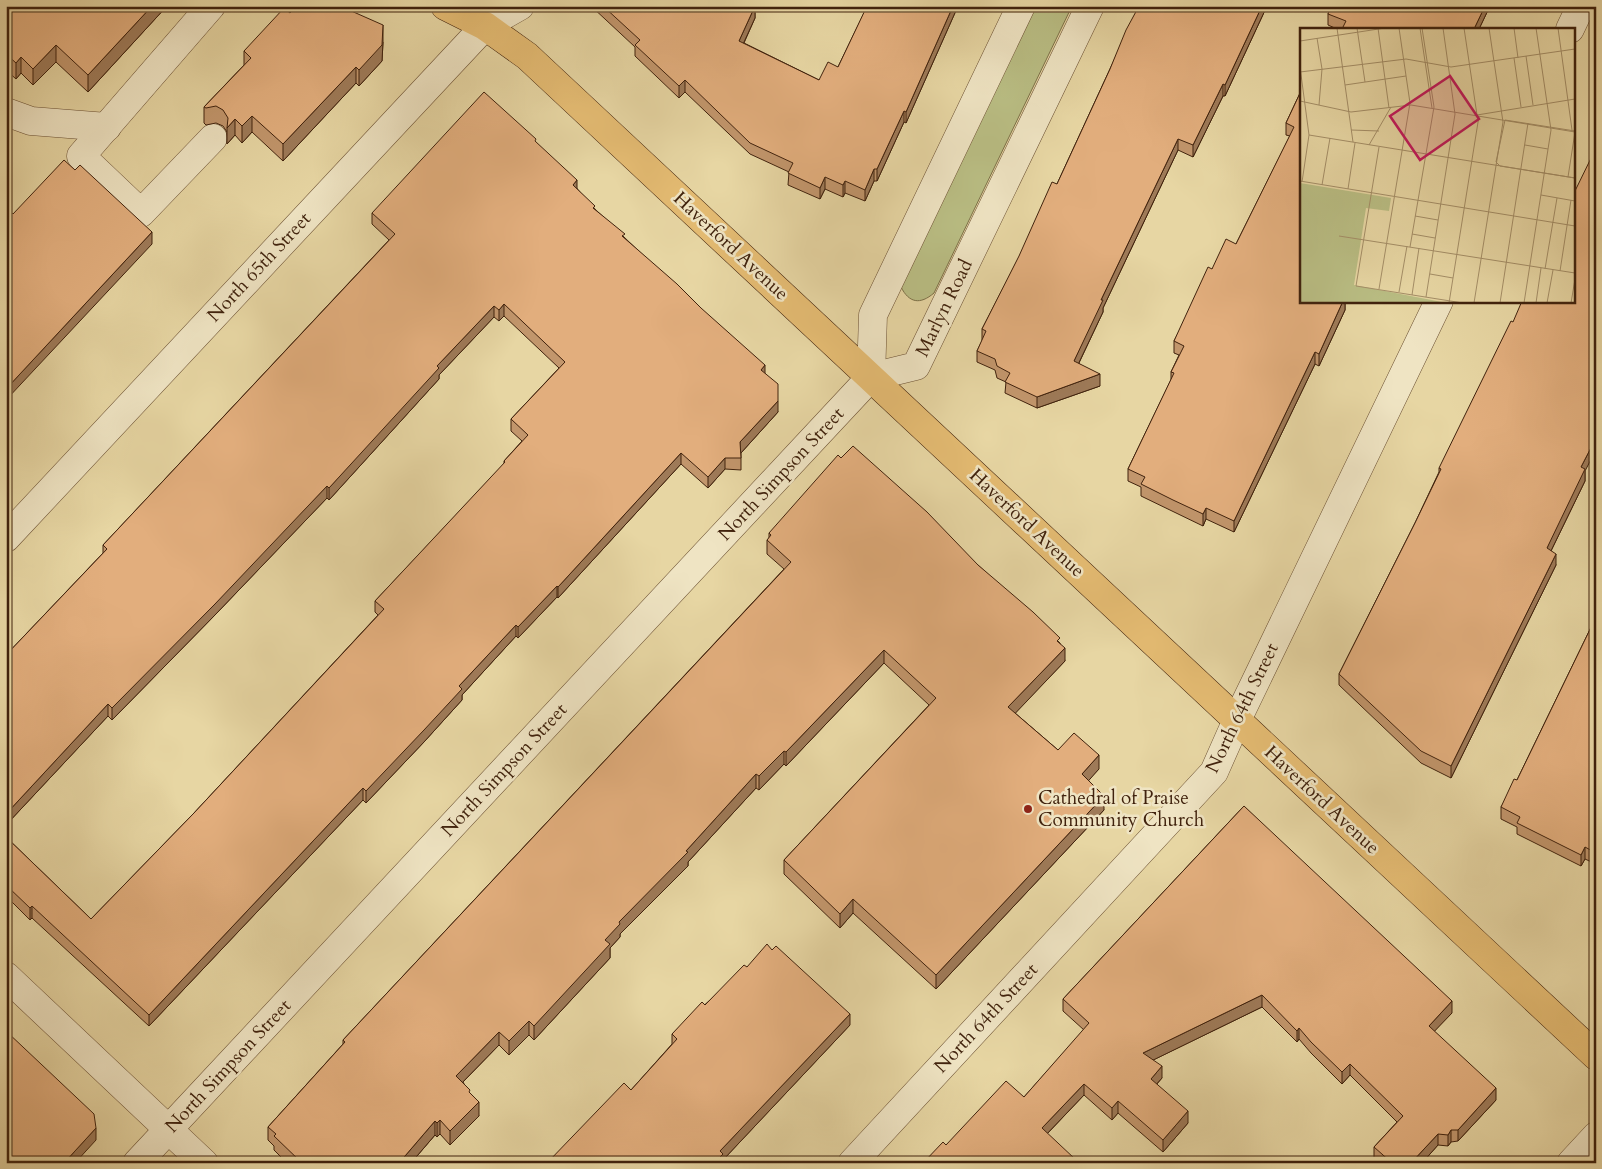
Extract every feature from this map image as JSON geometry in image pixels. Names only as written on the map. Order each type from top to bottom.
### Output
[{"type":"main road","name":"Haverford Avenue","points":[[445,6],[485,26],[528,56],[1596,1056]]},
{"type":"street","points":[[212,6],[81,156],[141,214],[213,138]]},
{"type":"street","name":"North 65th Street","points":[[6,538],[485,26],[520,6]]},
{"type":"street","points":[[871,377],[873,315],[1021,6]]},
{"type":"street","name":"Marlyn Road","points":[[871,377],[916,366],[1090,6]]},
{"type":"street","points":[[1570,28],[1581,6]]},
{"type":"street","points":[[6,112],[31,121],[107,127]]},
{"type":"street","name":"North 64th Street","points":[[852,1163],[1214,772],[1237,720],[1439,302]]},
{"type":"street","name":"North Simpson Street","points":[[138,1163],[871,377]]},
{"type":"street","points":[[6,976],[204,1163]]},
{"type":"street","points":[[1571,1163],[1596,1136]]},
{"type":"green space","points":[[1032,6],[1072,6],[934,293],[920,301],[911,299],[901,287]]},
{"type":"building","points":[[6,6],[152,6],[88,75],[56,45],[33,69],[21,57],[16,63],[6,54]]},
{"type":"building","points":[[297,6],[340,6],[383,25],[382,45],[359,70],[356,67],[283,144],[252,116],[242,126],[235,119],[227,128],[228,118],[223,110],[216,106],[204,107],[251,58],[244,51],[284,8],[290,13]]},
{"type":"building","points":[[603,6],[755,6],[739,41],[819,80],[828,62],[838,67],[867,6],[953,6],[906,112],[904,111],[865,190],[845,181],[843,185],[825,177],[820,188],[788,173],[793,163],[750,143],[685,80],[679,86],[635,45],[640,40]]},
{"type":"building","points":[[1139,6],[1262,6],[1225,85],[1223,84],[1193,145],[1178,139],[1074,361],[1100,374],[1037,397],[1005,382],[1010,373],[997,366],[995,359],[977,351],[986,331],[982,329],[1019,256],[1052,182],[1057,184],[1126,30]]},
{"type":"building","points":[[1331,6],[1485,6],[1474,28],[1342,28],[1346,21],[1328,14]]},
{"type":"building","points":[[484,92],[536,139],[535,141],[577,180],[573,185],[595,206],[593,208],[625,234],[622,236],[765,365],[761,370],[778,384],[778,401],[740,442],[741,458],[725,458],[708,477],[681,453],[558,587],[518,627],[516,625],[459,686],[462,689],[424,730],[366,791],[363,788],[149,1015],[32,906],[30,908],[7,886],[9,884],[6,882],[6,837],[91,919],[194,813],[384,609],[375,601],[528,435],[511,419],[565,362],[504,304],[499,310],[494,306],[437,366],[439,368],[329,488],[327,486],[215,604],[112,708],[108,704],[6,814],[6,655],[107,549],[103,545],[395,234],[372,213]]},
{"type":"building","points":[[1300,93],[1300,302],[1343,302],[1319,354],[1315,352],[1234,521],[1206,508],[1203,514],[1173,500],[1141,484],[1145,477],[1128,469],[1174,373],[1171,372],[1184,346],[1174,341],[1208,267],[1212,269],[1226,239],[1236,244],[1294,127],[1286,123]]},
{"type":"building","points":[[1596,148],[1596,438],[1581,467],[1585,469],[1547,548],[1556,554],[1451,766],[1421,751],[1339,674],[1415,523],[1441,469],[1439,468],[1522,302],[1574,302],[1574,193]]},
{"type":"building","points":[[64,160],[75,170],[80,165],[152,232],[6,389],[6,207],[13,214]]},
{"type":"building","points":[[853,446],[927,512],[978,565],[1060,638],[1057,641],[1065,648],[1008,707],[1058,750],[1074,733],[1099,755],[1082,774],[1104,796],[936,975],[853,899],[840,914],[784,860],[936,698],[884,650],[786,752],[784,751],[759,776],[756,774],[686,851],[688,852],[619,922],[620,924],[605,940],[610,944],[534,1026],[529,1021],[509,1041],[499,1032],[456,1076],[479,1102],[450,1131],[440,1120],[437,1123],[435,1121],[399,1163],[302,1163],[274,1136],[276,1134],[268,1127],[345,1042],[343,1040],[791,562],[767,540],[771,535],[769,533],[838,455],[841,458]]},
{"type":"building","points":[[1596,617],[1596,853],[1585,847],[1581,855],[1517,823],[1520,817],[1501,807],[1514,779],[1517,780]]},
{"type":"building","points":[[1244,806],[1452,1001],[1429,1026],[1496,1088],[1458,1130],[1451,1130],[1448,1135],[1438,1134],[1411,1163],[1392,1163],[1374,1147],[1403,1116],[1350,1064],[1342,1072],[1299,1028],[1297,1031],[1262,995],[1143,1053],[1162,1066],[1151,1079],[1188,1111],[1163,1140],[1118,1101],[1112,1108],[1084,1084],[1042,1128],[1075,1159],[1073,1160],[1076,1163],[923,1163],[943,1142],[946,1145],[1006,1081],[1024,1097],[1089,1023],[1063,999]]},
{"type":"building","points":[[767,944],[772,950],[776,946],[850,1014],[720,1151],[723,1154],[714,1163],[547,1163],[624,1083],[631,1090],[677,1039],[672,1034],[702,1002],[705,1005],[744,965],[747,967]]},
{"type":"building","points":[[6,1031],[94,1114],[96,1128],[64,1163],[6,1163]]},
{"type":"place","name":"Cathedral of Praise Community Church","points":[[1028,809]]}]
